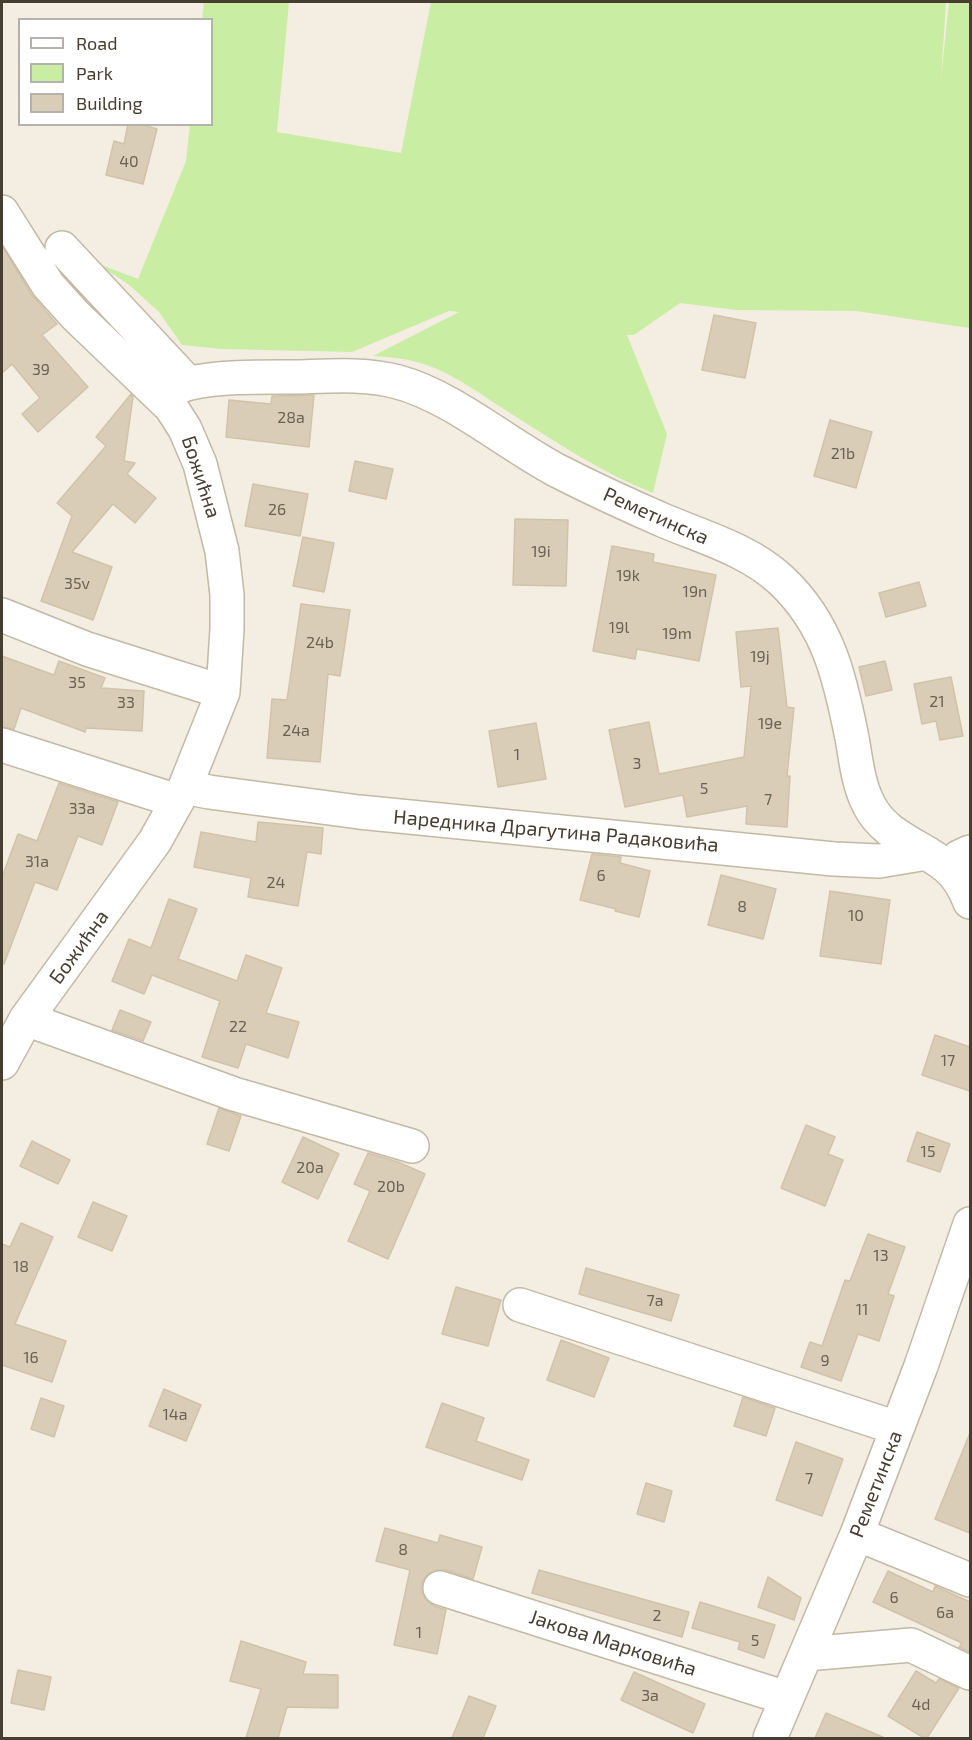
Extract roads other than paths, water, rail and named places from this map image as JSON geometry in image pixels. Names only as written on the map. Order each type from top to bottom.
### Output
[{"type":"street","name":"Божићна","points":[[2,212],[48,285],[75,315],[175,391],[171,407],[185,429],[200,464],[222,551],[227,595],[223,692],[181,794],[155,841],[15,1027],[2,1063]]},
{"type":"street","points":[[62,248],[175,391]]},
{"type":"street","name":"Реметинска","points":[[175,391],[247,378],[346,376],[384,378],[402,383],[443,401],[554,468],[629,506],[748,556],[787,586],[816,623],[831,652],[847,714],[861,784],[869,806],[880,821],[904,841],[948,858],[970,902]]},
{"type":"street","points":[[2,615],[87,649],[223,692]]},
{"type":"street","points":[[2,745],[181,794]]},
{"type":"street","name":"Наредника Драгутина Радаковића","points":[[181,794],[209,792],[348,811],[834,859],[879,861],[948,858]]},
{"type":"street","points":[[15,1027],[412,1146]]},
{"type":"street","name":"Реметинска","points":[[770,1738],[857,1534],[943,1305],[970,1224]]},
{"type":"street","points":[[520,1305],[897,1428]]},
{"type":"street","points":[[857,1534],[970,1580]]},
{"type":"street","name":"Јакова Марковића","points":[[440,1588],[786,1698]]},
{"type":"street","points":[[806,1654],[911,1645],[970,1674]]}]
